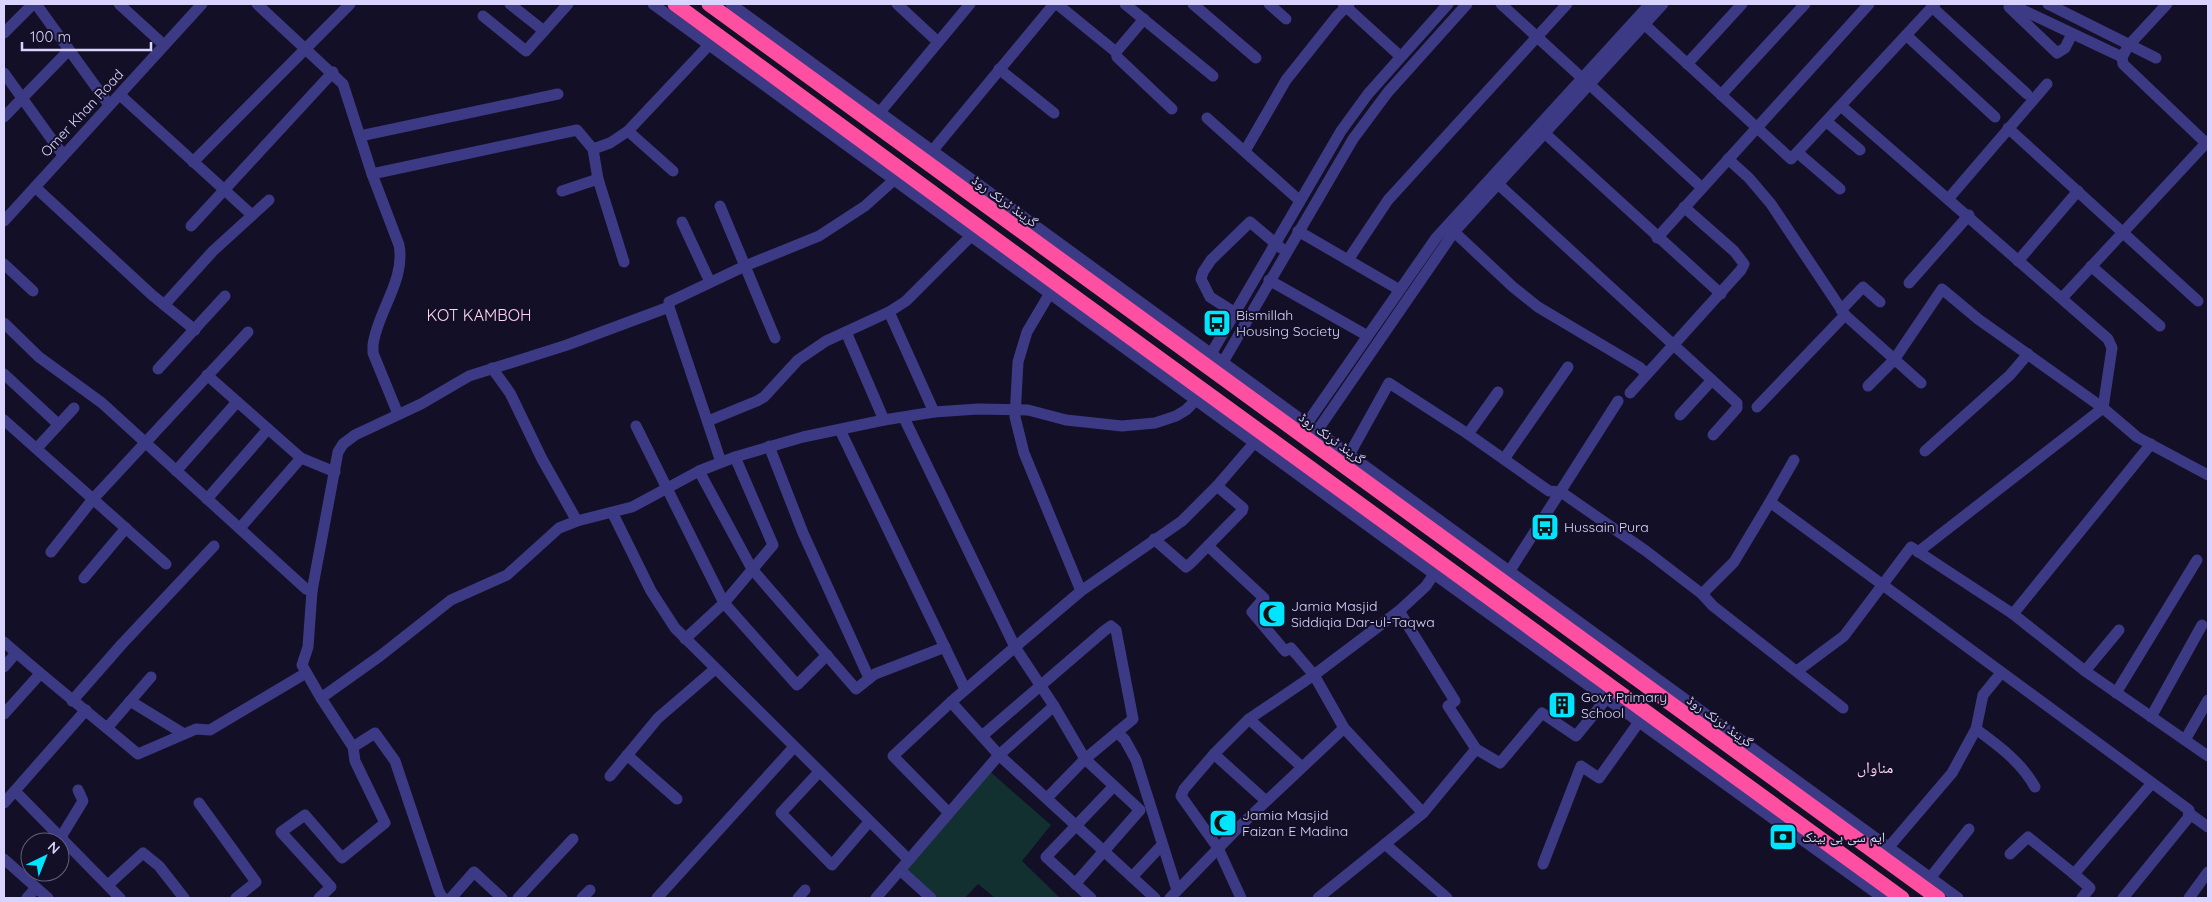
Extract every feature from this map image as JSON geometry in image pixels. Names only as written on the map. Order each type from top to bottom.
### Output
[{"type":"highway","points":[[675,4],[732,54],[1601,689],[1902,898]]},
{"type":"highway","name":"گرینڈ ٹرنک روڈ","points":[[709,4],[1003,210],[1073,271],[1103,283],[1208,359],[1624,666],[1916,875],[1938,898]]},
{"type":"highway","points":[[1055,290],[1073,271]]},
{"type":"highway","points":[[1601,689],[1624,666]]},
{"type":"street","points":[[4,33],[35,4],[109,105]]},
{"type":"street","points":[[119,4],[164,45]]},
{"type":"street","name":"Omer Khan Road","points":[[4,221],[202,4]]},
{"type":"street","points":[[257,4],[333,72],[343,84],[372,174],[401,253],[394,286],[373,345],[373,353],[398,414]]},
{"type":"street","points":[[193,162],[304,48],[350,4]]},
{"type":"street","points":[[510,4],[544,31]]},
{"type":"street","points":[[483,16],[523,50],[528,49],[568,4]]},
{"type":"street","points":[[653,4],[709,45],[732,54],[894,180],[971,236],[1055,290],[1254,443],[1434,574],[1601,689],[1639,722],[1883,898]]},
{"type":"street","points":[[731,4],[933,150],[1003,210],[1103,283]]},
{"type":"street","points":[[897,4],[938,42]]},
{"type":"street","points":[[880,112],[970,4]]},
{"type":"street","points":[[933,150],[1055,4],[1116,52],[1117,57],[1172,109]]},
{"type":"street","points":[[1125,4],[1213,76]]},
{"type":"street","points":[[1193,4],[1256,58]]},
{"type":"street","points":[[1269,4],[1286,19]]},
{"type":"street","points":[[1448,4],[1400,56],[1341,131],[1208,359],[1223,362],[1303,429],[1317,431],[1510,572],[1624,666]]},
{"type":"street","points":[[1223,362],[1269,280],[1353,139],[1388,92],[1467,4]]},
{"type":"street","points":[[1501,4],[1701,187]]},
{"type":"street","points":[[1348,260],[1388,200],[1567,4]]},
{"type":"street","points":[[1303,429],[1398,289],[1451,228],[1612,52],[1650,4]]},
{"type":"street","points":[[1612,52],[1644,24],[1663,4]]},
{"type":"street","points":[[1687,64],[1742,4]]},
{"type":"street","points":[[1721,95],[1805,4]]},
{"type":"street","points":[[1657,238],[1701,187],[1870,4]]},
{"type":"street","points":[[2006,4],[2057,53],[2065,48],[2072,34]]},
{"type":"street","points":[[2010,4],[2122,57]]},
{"type":"street","points":[[2048,4],[2065,7],[2129,45],[2156,58]]},
{"type":"street","points":[[2062,298],[2122,232],[2208,143],[2123,64],[2122,57],[2129,45],[2167,4]]},
{"type":"street","points":[[1245,151],[1286,80],[1346,5],[1400,56]]},
{"type":"street","points":[[1644,24],[1787,157],[1794,158],[1934,6],[2027,94]]},
{"type":"street","points":[[2056,26],[2065,7]]},
{"type":"street","points":[[1116,52],[1144,20]]},
{"type":"street","points":[[1906,35],[1995,117]]},
{"type":"street","points":[[593,149],[610,143],[628,131],[709,45]]},
{"type":"street","points":[[4,117],[69,50]]},
{"type":"street","points":[[999,69],[1054,113]]},
{"type":"street","points":[[191,226],[333,72]]},
{"type":"street","points":[[4,73],[64,155]]},
{"type":"street","points":[[1949,198],[2047,84]]},
{"type":"street","points":[[120,94],[252,216]]},
{"type":"street","points":[[360,136],[558,94]]},
{"type":"street","points":[[1841,106],[1969,215],[2110,343],[2104,408],[1918,552]]},
{"type":"street","points":[[1207,118],[1300,201]]},
{"type":"street","points":[[1826,122],[1860,150]]},
{"type":"street","points":[[2008,128],[2198,301]]},
{"type":"street","points":[[372,174],[577,130],[593,149],[598,179],[624,262]]},
{"type":"street","points":[[1317,431],[1451,228],[1498,184],[1541,130]]},
{"type":"street","points":[[1541,130],[1657,238],[1721,294]]},
{"type":"street","points":[[628,131],[673,171]]},
{"type":"street","points":[[1798,153],[1840,189]]},
{"type":"street","points":[[1728,158],[1750,178],[1771,204],[1843,312],[1894,360],[1922,383]]},
{"type":"street","points":[[562,191],[598,179]]},
{"type":"street","points":[[721,462],[669,307],[669,302],[745,266],[819,236],[865,206],[894,180]]},
{"type":"street","points":[[1498,184],[1738,406],[1713,435]]},
{"type":"street","points":[[35,187],[164,305],[195,330]]},
{"type":"street","points":[[2018,261],[2078,191]]},
{"type":"street","points":[[164,305],[212,252],[268,200]]},
{"type":"street","points":[[720,206],[776,338]]},
{"type":"street","points":[[1630,394],[1721,294],[1744,264],[1734,251],[1684,207]]},
{"type":"street","points":[[1909,282],[1969,215]]},
{"type":"street","points":[[682,222],[710,282]]},
{"type":"street","points":[[1246,320],[1207,293],[1201,279],[1206,267],[1250,222],[1274,244],[1286,251]]},
{"type":"street","points":[[1451,228],[1513,287],[1538,307],[1639,367],[1647,374]]},
{"type":"street","points":[[1298,231],[1398,289]]},
{"type":"street","points":[[708,421],[764,397],[798,360],[826,341],[889,312],[906,301],[971,236]]},
{"type":"street","points":[[4,264],[33,291]]},
{"type":"street","points":[[2091,266],[2160,326]]},
{"type":"street","points":[[1269,280],[1366,336]]},
{"type":"street","points":[[1757,407],[1843,312],[1863,287],[1880,302]]},
{"type":"street","points":[[1868,386],[1894,360],[1942,289],[1978,319],[2104,408],[2137,437],[2206,470]]},
{"type":"street","points":[[1055,290],[1027,332],[1018,362],[1015,410],[1024,453],[1081,591]]},
{"type":"street","points":[[158,369],[225,296]]},
{"type":"street","points":[[319,898],[331,887],[281,832],[305,815],[342,858],[384,823],[356,762],[353,748],[302,665],[308,647],[312,591],[338,452],[343,444],[355,435],[421,404],[469,376],[567,344],[669,307]]},
{"type":"street","points":[[889,312],[934,412]]},
{"type":"street","points":[[4,323],[40,357],[102,403],[306,589],[312,591]]},
{"type":"street","points":[[51,552],[93,499],[248,332]]},
{"type":"street","points":[[846,332],[884,420]]},
{"type":"street","points":[[1925,451],[2010,375],[2028,354]]},
{"type":"street","points":[[1504,459],[1568,366]]},
{"type":"street","points":[[492,368],[510,393],[542,459],[577,521]]},
{"type":"street","points":[[207,375],[301,458],[335,472]]},
{"type":"street","points":[[6,379],[58,424]]},
{"type":"street","points":[[1680,416],[1712,380]]},
{"type":"street","points":[[1350,455],[1389,383],[1468,434],[1549,491],[1561,492],[1646,551],[1843,708]]},
{"type":"street","points":[[1468,434],[1498,392]]},
{"type":"street","points":[[321,698],[380,656],[451,600],[507,576],[559,528],[577,521],[612,514],[632,507],[699,471],[735,457],[769,446],[884,420],[934,412],[978,409],[1015,410],[1096,424],[1122,426],[1155,423],[1176,416],[1186,410],[1196,400]]},
{"type":"street","points":[[1510,572],[1618,401]]},
{"type":"street","points":[[176,471],[237,402]]},
{"type":"street","points":[[36,448],[74,408]]},
{"type":"street","points":[[904,418],[1015,647],[1054,706],[1085,759],[1140,810],[1075,884]]},
{"type":"street","points":[[4,420],[166,564]]},
{"type":"street","points":[[636,426],[724,603],[797,685],[827,655]]},
{"type":"street","points":[[207,499],[268,429]]},
{"type":"street","points":[[840,430],[965,690]]},
{"type":"street","points":[[949,813],[893,756],[950,702],[1081,591],[1182,521],[1217,486],[1254,443]]},
{"type":"street","points":[[2013,614],[2151,444]]},
{"type":"street","points":[[769,446],[802,533],[870,678]]},
{"type":"street","points":[[685,639],[724,603],[773,545],[735,457]]},
{"type":"street","points":[[240,528],[301,458]]},
{"type":"street","points":[[1702,594],[1734,562],[1794,460]]},
{"type":"street","points":[[699,471],[752,569],[856,689],[874,674],[945,647]]},
{"type":"street","points":[[1154,539],[1186,567],[1243,508],[1217,486]]},
{"type":"street","points":[[1770,502],[2189,810],[2190,814],[2208,827]]},
{"type":"street","points":[[612,514],[651,591],[675,628],[909,860]]},
{"type":"street","points":[[84,578],[126,528]]},
{"type":"street","points":[[72,701],[122,644],[214,546]]},
{"type":"street","points":[[1208,546],[1264,598],[1252,612],[1284,651],[1291,648],[1314,675],[1344,728],[1423,813]]},
{"type":"street","points":[[1797,671],[1844,636],[1911,547],[2013,614],[2085,672],[2208,756]]},
{"type":"street","points":[[2116,693],[2197,560]]},
{"type":"street","points":[[1241,898],[1218,848],[1181,796],[1184,789],[1214,754],[1249,719],[1314,675],[1399,611],[1426,586],[1434,574]]},
{"type":"street","points":[[1399,611],[1454,700],[1448,706],[1476,749],[1500,764],[1542,713],[1576,736],[1601,689]]},
{"type":"street","points":[[2151,717],[2202,624]]},
{"type":"street","points":[[982,736],[1111,626],[1116,630],[1133,719],[1085,759],[1046,798]]},
{"type":"street","points":[[2085,672],[2119,630]]},
{"type":"street","points":[[4,642],[72,701],[86,710],[138,754],[196,729],[210,730],[306,673]]},
{"type":"street","points":[[4,667],[16,653]]},
{"type":"street","points":[[610,776],[658,718],[715,669]]},
{"type":"street","points":[[1888,848],[1952,772],[1976,729],[1983,695],[2001,672]]},
{"type":"street","points":[[4,714],[40,674]]},
{"type":"street","points":[[107,728],[151,677]]},
{"type":"street","points":[[2184,740],[2208,700]]},
{"type":"street","points":[[130,701],[184,734]]},
{"type":"street","points":[[950,702],[999,755],[1155,898]]},
{"type":"street","points":[[876,898],[999,755],[1054,706]]},
{"type":"street","points":[[4,803],[86,710]]},
{"type":"street","points":[[1249,719],[1302,768]]},
{"type":"street","points":[[1543,864],[1581,766],[1599,778],[1639,722]]},
{"type":"street","points":[[1173,894],[1266,801],[1344,728]]},
{"type":"street","points":[[1976,729],[2007,753],[2028,775],[2035,787]]},
{"type":"street","points":[[1117,732],[1125,740],[1136,760],[1162,845],[1173,894]]},
{"type":"street","points":[[353,748],[375,733],[395,761],[439,892],[443,898]]},
{"type":"street","points":[[657,898],[794,748]]},
{"type":"street","points":[[1318,898],[1423,813],[1476,749]]},
{"type":"street","points":[[1214,754],[1266,801]]},
{"type":"street","points":[[627,755],[676,799]]},
{"type":"street","points":[[819,772],[781,813],[832,865],[870,822]]},
{"type":"street","points":[[2074,874],[2152,783]]},
{"type":"street","points":[[1091,898],[1046,857],[1114,786]]},
{"type":"street","points":[[64,832],[83,801],[78,790]]},
{"type":"street","points":[[15,791],[57,832]]},
{"type":"street","points":[[199,803],[256,882],[236,898]]},
{"type":"street","points":[[2123,898],[2190,814]]},
{"type":"street","points":[[1930,878],[1969,829]]},
{"type":"street","points":[[1859,834],[1888,848],[1916,875],[1930,878],[1958,898]]},
{"type":"street","points":[[2010,854],[2028,836],[2090,888],[2082,898]]},
{"type":"street","points":[[518,898],[573,839]]},
{"type":"street","points":[[1385,844],[1447,898]]},
{"type":"street","points":[[70,845],[120,898]]},
{"type":"street","points":[[1132,877],[1162,845]]},
{"type":"street","points":[[108,885],[143,853],[159,866],[184,898]]},
{"type":"street","points":[[4,859],[48,898]]},
{"type":"street","points":[[900,870],[931,898]]},
{"type":"street","points":[[451,898],[474,872],[502,898]]},
{"type":"street","points":[[2189,898],[2208,872]]},
{"type":"street","points":[[27,898],[36,888]]},
{"type":"green space","points":[[987,769],[1051,825],[1022,861],[1060,898],[995,898],[978,884],[965,898],[931,898],[900,870]]},
{"type":"place","name":"Bismillah Housing Society","points":[[1217,323]]},
{"type":"place","name":"Hussain Pura","points":[[1545,527]]},
{"type":"place","name":"Jamia Masjid Siddiqia Dar-ul-Taqwa","points":[[1272,614]]},
{"type":"place","name":"Govt Primary School","points":[[1562,705]]},
{"type":"place","name":"Jamia Masjid Faizan E Madina","points":[[1223,823]]},
{"type":"place","name":"ایم سی بی بینک","points":[[1783,837]]},
{"type":"district","name":"KOT KAMBOH","points":[[479,315]]},
{"type":"district","name":"مناواں","points":[[1875,767]]}]
